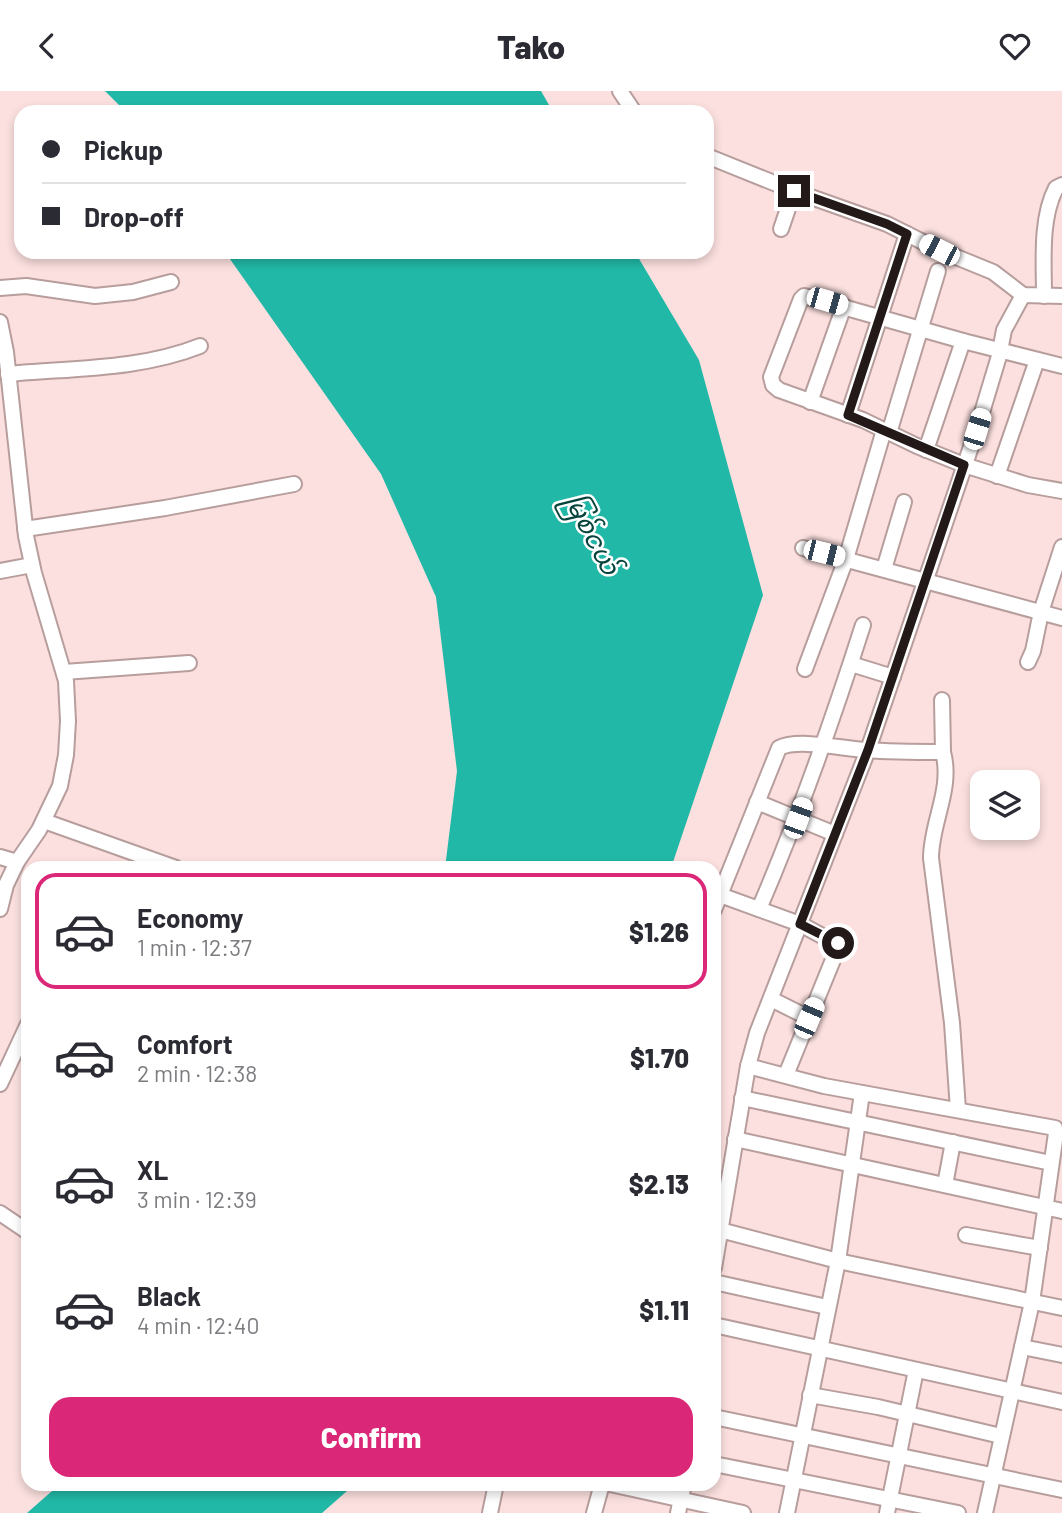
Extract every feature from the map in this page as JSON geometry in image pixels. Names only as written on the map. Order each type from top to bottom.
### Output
[{"type":"street","points":[[714,159],[887,224],[939,250],[993,272],[1023,295],[1062,296]]},
{"type":"street","points":[[1044,296],[1050,198],[1056,188],[1062,185]]},
{"type":"street","points":[[781,229],[794,191]]},
{"type":"street","points":[[848,415],[907,234]]},
{"type":"street","points":[[805,669],[846,559],[922,330],[938,271]]},
{"type":"street","points":[[0,288],[26,286],[95,296],[133,292],[171,282]]},
{"type":"street","points":[[721,1224],[748,1066],[757,1033],[868,750],[964,465],[1000,351],[1004,330],[1023,295]]},
{"type":"street","points":[[1062,366],[804,296],[771,377],[773,385],[779,390],[848,415],[964,465],[997,476],[1062,491]]},
{"type":"street","points":[[810,402],[844,306]]},
{"type":"street","points":[[0,322],[3,352],[9,374],[25,529],[32,565],[64,672],[68,709],[66,755],[60,786],[44,821],[17,862],[6,885],[0,909]]},
{"type":"street","points":[[926,450],[963,341]]},
{"type":"street","points":[[9,374],[160,359],[200,347]]},
{"type":"street","points":[[997,476],[1037,360]]},
{"type":"street","points":[[25,529],[178,506],[294,484]]},
{"type":"street","points":[[884,569],[904,502]]},
{"type":"street","points":[[1028,662],[1062,547]]},
{"type":"street","points":[[803,548],[1062,618]]},
{"type":"street","points":[[0,571],[32,565]]},
{"type":"street","points":[[759,909],[798,818],[863,625]]},
{"type":"street","points":[[64,672],[189,663]]},
{"type":"street","points":[[850,664],[893,677]]},
{"type":"street","points":[[942,700],[943,752],[947,773],[931,843],[931,859],[952,1023],[958,1110]]},
{"type":"street","points":[[721,892],[781,746],[943,752]]},
{"type":"street","points":[[757,802],[835,834]]},
{"type":"street","points":[[44,821],[156,861]]},
{"type":"street","points":[[0,857],[17,862]]},
{"type":"street","points":[[721,895],[800,924],[839,945],[786,1076]]},
{"type":"street","points":[[771,999],[809,1018]]},
{"type":"street","points":[[0,1084],[21,1039]]},
{"type":"street","points":[[748,1066],[862,1093],[1058,1126],[1032,1302],[985,1513]]},
{"type":"street","points":[[787,1513],[838,1261],[862,1093]]},
{"type":"street","points":[[743,1098],[1051,1163]]},
{"type":"street","points":[[735,1139],[1062,1211]]},
{"type":"street","points":[[945,1185],[953,1142]]},
{"type":"street","points":[[0,1213],[21,1227]]},
{"type":"street","points":[[721,1230],[838,1261],[1062,1308]]},
{"type":"street","points":[[966,1235],[1040,1248]]},
{"type":"street","points":[[721,1283],[827,1307]]},
{"type":"street","points":[[721,1327],[1062,1402]]},
{"type":"street","points":[[1022,1347],[1062,1355]]},
{"type":"street","points":[[889,1506],[916,1370]]},
{"type":"street","points":[[810,1395],[1001,1436]]},
{"type":"street","points":[[721,1418],[1062,1490]]},
{"type":"street","points":[[721,1466],[889,1506],[958,1513]]},
{"type":"street","points":[[490,1513],[495,1491]]},
{"type":"street","points":[[594,1513],[600,1491]]},
{"type":"street","points":[[632,1491],[680,1506],[743,1513]]},
{"type":"water","points":[[105,91],[541,91],[549,105],[119,105]]},
{"type":"water","name":"မြစ်ငယ်","points":[[230,259],[639,259],[699,360],[763,595],[673,861],[446,861],[457,771],[436,597],[381,474]]},
{"type":"water","points":[[52,1491],[347,1491],[322,1513],[27,1513]]},
{"type":"route","points":[[794,191],[887,224],[907,234],[848,415],[964,465],[868,750],[800,924],[838,943]]}]
